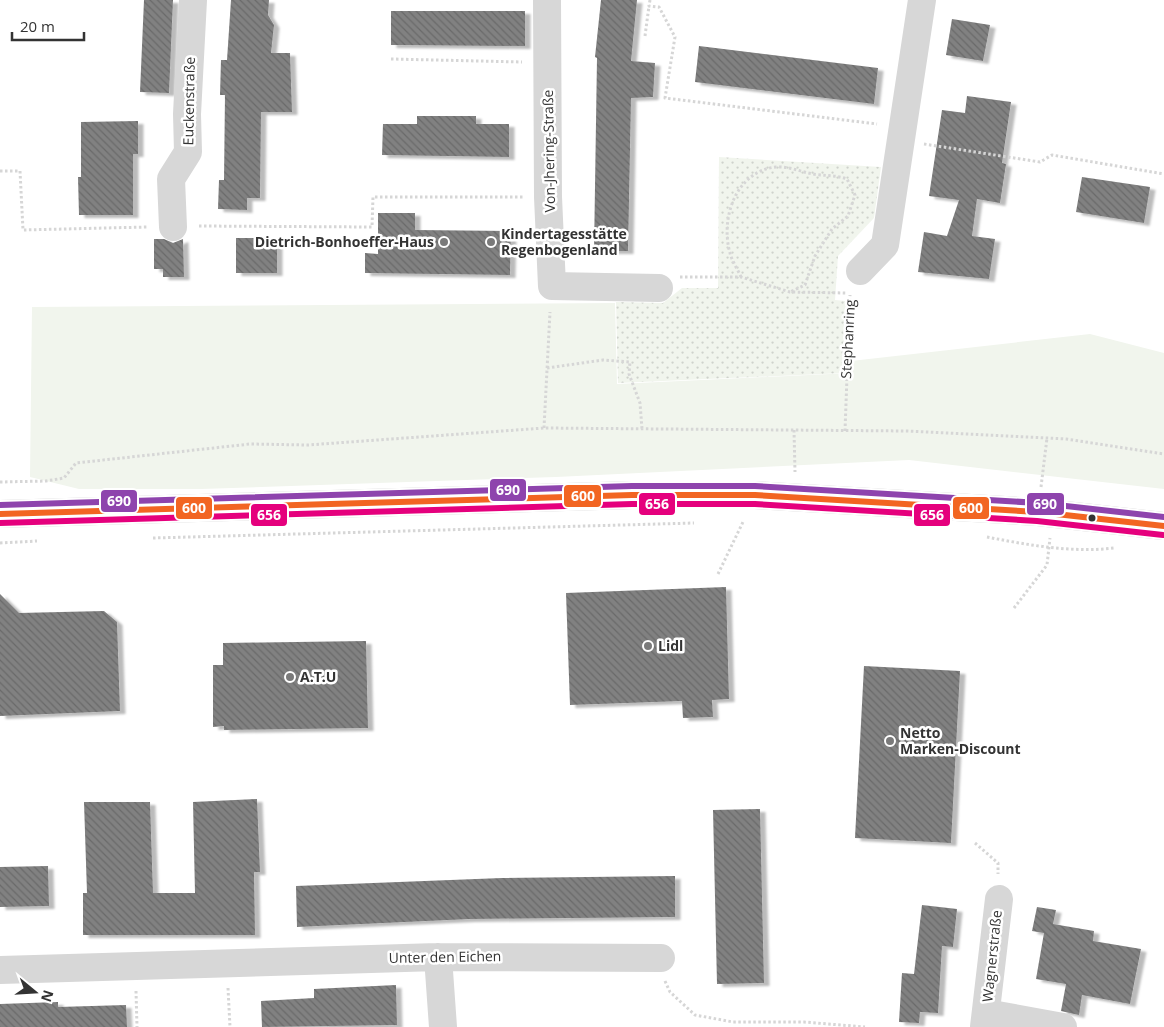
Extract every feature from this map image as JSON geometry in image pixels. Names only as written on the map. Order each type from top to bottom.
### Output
[{"type":"main road","points":[[0,514],[691,494],[796,496],[1045,512],[1164,526]]},
{"type":"street","name":"Euckenstraße","points":[[173,226],[171,179],[188,152],[187,114],[193,0]]},
{"type":"street","name":"Von-Jhering-Straße","points":[[547,0],[548,197],[552,286]]},
{"type":"street","points":[[855,282],[885,245],[922,0]]},
{"type":"street","points":[[552,286],[659,288]]},
{"type":"street","name":"Wagnerstraße","points":[[999,899],[985,1020],[1063,1027]]},
{"type":"street","points":[[438,956],[444,1027]]},
{"type":"street","name":"Unter den Eichen","points":[[0,970],[438,956],[657,957]]},
{"type":"path","points":[[645,36],[650,0]]},
{"type":"path","points":[[649,6],[659,7],[675,37],[666,98],[902,134],[1040,162],[1052,155],[1164,174]]},
{"type":"path","points":[[391,59],[548,62]]},
{"type":"path","points":[[742,277],[730,253],[727,222],[738,189],[756,172],[776,167],[798,168],[813,174],[832,174],[847,179],[855,195],[848,216],[832,229],[815,256],[805,285],[790,292]]},
{"type":"path","points":[[0,171],[20,171],[23,230],[173,226],[372,227],[372,197],[548,197]]},
{"type":"path","points":[[659,288],[679,277],[742,277],[790,292],[855,282]]},
{"type":"path","name":"Stephanring","points":[[845,431],[855,282]]},
{"type":"path","points":[[544,428],[552,286]]},
{"type":"path","points":[[547,368],[603,360],[630,362],[629,374],[640,403],[642,429]]},
{"type":"path","points":[[0,482],[46,481],[64,478],[76,463],[250,444],[308,445],[544,428],[907,431],[1047,438],[1164,454]]},
{"type":"path","points":[[1014,608],[1047,565],[1049,547],[1045,512],[1047,438]]},
{"type":"path","points":[[733,522],[751,522]]},
{"type":"path","points":[[718,574],[742,522]]},
{"type":"path","points":[[147,538],[703,523]]},
{"type":"path","points":[[981,536],[1049,547],[1099,550],[1117,548]]},
{"type":"path","points":[[0,543],[39,541]]},
{"type":"path","points":[[975,843],[998,863],[999,899]]},
{"type":"path","points":[[657,957],[670,992],[694,1015],[733,1022],[804,1022],[865,1027]]},
{"type":"path","points":[[229,962],[230,1027]]},
{"type":"path","points":[[135,965],[137,1027]]},
{"type":"shaded area","points":[[719,157],[881,167],[874,218],[838,256],[835,300],[846,301],[845,373],[618,383],[616,302],[663,303],[682,288],[718,288]]},
{"type":"shaded area","points":[[615,303],[617,384],[851,373],[851,361],[1090,334],[1164,353],[1164,489],[909,460],[556,477],[201,489],[79,489],[30,477],[32,307]]},
{"type":"building","points":[[144,0],[173,0],[169,93],[140,92]]},
{"type":"building","points":[[231,0],[269,0],[268,15],[274,25],[271,53],[290,53],[292,112],[261,112],[260,198],[247,198],[247,210],[218,209],[219,180],[224,180],[225,95],[220,95],[221,60],[227,60]]},
{"type":"building","points":[[601,0],[637,0],[631,61],[655,63],[653,97],[631,98],[628,251],[594,251],[597,58],[595,57]]},
{"type":"building","points":[[391,11],[525,11],[525,46],[391,45]]},
{"type":"building","points":[[952,19],[990,25],[983,61],[946,55]]},
{"type":"building","points":[[699,46],[878,68],[874,104],[695,82]]},
{"type":"building","points":[[967,96],[1011,102],[1002,163],[1006,164],[1000,203],[977,199],[972,236],[995,239],[989,279],[918,272],[924,232],[947,236],[959,200],[929,196],[942,110],[965,113]]},
{"type":"building","points":[[417,116],[476,116],[476,124],[509,124],[509,157],[382,155],[383,124],[417,124]]},
{"type":"building","points":[[138,121],[138,154],[133,154],[133,215],[79,215],[78,177],[81,177],[81,122]]},
{"type":"building","points":[[1082,177],[1150,187],[1144,223],[1076,212]]},
{"type":"building","name":"Dietrich-Bonhoeffer-Haus","points":[[378,213],[415,213],[415,230],[511,231],[510,275],[365,273],[365,253],[378,254]]},
{"type":"building","points":[[236,238],[277,238],[277,273],[236,273]]},
{"type":"building","points":[[154,239],[164,239],[173,243],[183,239],[184,277],[163,277],[163,269],[154,269]]},
{"type":"building","name":"Lidl","points":[[726,587],[729,699],[712,700],[713,717],[683,718],[682,701],[570,705],[566,593]]},
{"type":"building","points":[[0,594],[19,613],[104,611],[117,622],[120,711],[0,716]]},
{"type":"building","name":"A.T.U","points":[[366,641],[368,728],[224,730],[224,726],[213,727],[213,665],[223,665],[223,643]]},
{"type":"building","points":[[864,666],[960,671],[951,843],[855,838]]},
{"type":"building","points":[[257,799],[260,872],[254,872],[255,935],[83,935],[83,893],[87,893],[84,802],[150,802],[153,893],[195,893],[193,802]]},
{"type":"building","points":[[760,809],[764,983],[717,984],[713,810]]},
{"type":"building","points":[[48,866],[49,906],[0,907],[0,867]]},
{"type":"building","points":[[675,876],[675,917],[470,919],[297,927],[296,886],[502,878]]},
{"type":"building","points":[[922,905],[957,909],[953,947],[942,946],[938,1013],[920,1012],[919,1023],[899,1022],[902,973],[914,974]]},
{"type":"building","points":[[1037,907],[1056,910],[1053,924],[1094,931],[1093,941],[1141,949],[1130,1004],[1082,995],[1079,1015],[1061,1011],[1066,984],[1036,979],[1044,933],[1032,931]]},
{"type":"building","points":[[396,985],[397,1025],[262,1027],[261,1001],[314,998],[314,989]]},
{"type":"building","points":[[58,1002],[58,1007],[126,1005],[127,1027],[0,1027],[0,1004]]},
{"type":"transit line","name":"690","points":[[0,505],[632,486],[755,486],[1039,503],[1164,517]]},
{"type":"transit line","name":"600","points":[[0,514],[632,495],[755,495],[1038,512],[1164,526]]},
{"type":"transit line","name":"656","points":[[0,523],[632,504],[755,504],[1037,521],[1163,535]]},
{"type":"place","name":"Dietrich-Bonhoeffer-Haus","points":[[444,242]]},
{"type":"place","name":"Kindertagesstätte Regenbogenland","points":[[491,242]]},
{"type":"place","name":"Lidl","points":[[648,646]]},
{"type":"place","name":"A.T.U","points":[[290,677]]},
{"type":"place","name":"Netto Marken-Discount","points":[[890,741]]}]
